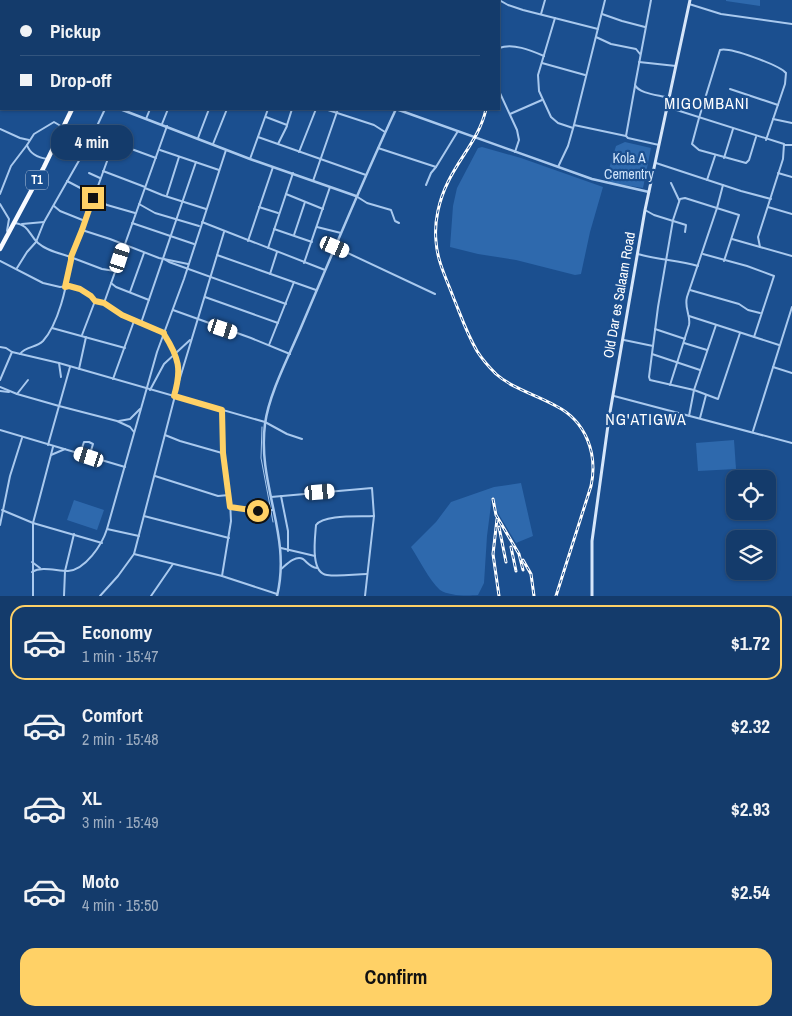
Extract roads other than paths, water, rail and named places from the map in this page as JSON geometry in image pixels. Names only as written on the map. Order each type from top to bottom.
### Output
[{"type":"highway","name":"T1","points":[[0,249],[64,128],[72,110]]},
{"type":"main road","name":"Old Dar es Salaam Road","points":[[592,596],[592,541],[623,340],[645,210],[690,1]]},
{"type":"street","points":[[541,14],[544,0]]},
{"type":"street","points":[[558,167],[568,146],[574,126],[605,0]]},
{"type":"street","points":[[626,136],[651,0]]},
{"type":"street","points":[[500,1],[508,5],[598,29]]},
{"type":"street","points":[[690,1],[721,14],[792,24]]},
{"type":"street","points":[[602,14],[645,27]]},
{"type":"street","points":[[555,18],[538,80],[542,100],[554,121],[626,136],[659,146]]},
{"type":"street","points":[[596,37],[611,44],[636,49],[640,54]]},
{"type":"street","points":[[500,48],[509,45],[544,57],[547,64]]},
{"type":"street","points":[[756,136],[749,160],[746,163],[699,150],[692,144],[718,52],[723,49],[741,54],[785,72],[786,80],[766,140]]},
{"type":"street","points":[[639,62],[676,66]]},
{"type":"street","points":[[542,63],[586,75]]},
{"type":"street","points":[[635,85],[637,89],[643,92],[669,98]]},
{"type":"street","points":[[730,89],[778,105]]},
{"type":"street","points":[[500,93],[519,135],[515,152]]},
{"type":"street","points":[[510,114],[542,100]]},
{"type":"street","points":[[668,108],[766,140],[792,145]]},
{"type":"street","points":[[16,269],[36,242],[44,222],[105,110]]},
{"type":"street","points":[[123,110],[391,210],[395,221],[399,223]]},
{"type":"street","points":[[146,119],[150,110]]},
{"type":"street","points":[[162,124],[168,110]]},
{"type":"street","points":[[198,138],[208,110]]},
{"type":"street","points":[[213,144],[227,110]]},
{"type":"street","points":[[250,159],[268,110]]},
{"type":"street","points":[[278,144],[287,126],[292,110]]},
{"type":"street","points":[[299,152],[316,110]]},
{"type":"street","points":[[327,110],[374,125],[385,132]]},
{"type":"street","points":[[313,181],[338,110]]},
{"type":"street","points":[[273,522],[264,456],[265,422],[290,354],[325,270],[396,110]]},
{"type":"street","points":[[399,110],[606,184],[649,192]]},
{"type":"street","points":[[265,116],[287,126]]},
{"type":"street","points":[[773,119],[792,123]]},
{"type":"street","points":[[0,194],[11,166],[29,140],[37,131],[52,122],[81,138],[83,143],[88,143]]},
{"type":"street","points":[[104,303],[167,126]]},
{"type":"street","points":[[0,129],[29,140]]},
{"type":"street","points":[[724,158],[734,129]]},
{"type":"street","points":[[426,185],[431,173],[458,132]]},
{"type":"street","points":[[96,136],[156,158]]},
{"type":"street","points":[[258,137],[366,176]]},
{"type":"street","points":[[20,354],[24,349],[42,342],[52,328],[65,287],[71,257],[114,142]]},
{"type":"street","points":[[760,246],[758,237],[771,199],[782,159],[784,144]]},
{"type":"street","points":[[27,145],[28,150],[39,158],[48,159]]},
{"type":"street","points":[[378,148],[436,167]]},
{"type":"street","points":[[149,390],[151,369],[173,310],[226,149]]},
{"type":"street","points":[[160,150],[219,170]]},
{"type":"street","points":[[707,180],[715,155]]},
{"type":"street","points":[[167,196],[179,157]]},
{"type":"street","points":[[141,323],[184,202],[196,162]]},
{"type":"street","points":[[656,162],[707,180],[771,199]]},
{"type":"street","points":[[430,166],[431,173]]},
{"type":"street","points":[[248,241],[273,167]]},
{"type":"street","points":[[103,171],[206,210]]},
{"type":"street","points":[[88,173],[100,178]]},
{"type":"street","points":[[268,248],[293,173]]},
{"type":"street","points":[[778,173],[792,177]]},
{"type":"street","points":[[67,181],[88,192],[95,192]]},
{"type":"street","points":[[672,183],[679,200],[672,220],[649,372],[650,380],[694,390],[718,399],[740,333]]},
{"type":"street","points":[[670,385],[690,321],[686,304],[723,185]]},
{"type":"street","points":[[304,263],[330,187]]},
{"type":"street","points":[[286,194],[323,209]]},
{"type":"street","points":[[93,198],[107,205],[135,213]]},
{"type":"street","points":[[679,200],[683,198],[738,215],[724,261]]},
{"type":"street","points":[[294,236],[305,202]]},
{"type":"street","points":[[0,204],[9,219],[6,237]]},
{"type":"street","points":[[139,204],[150,211],[200,227]]},
{"type":"street","points":[[54,206],[60,211],[85,221]]},
{"type":"street","points":[[259,206],[279,214]]},
{"type":"street","points":[[768,207],[792,214]]},
{"type":"street","points":[[645,210],[654,215],[686,224],[685,232]]},
{"type":"street","points":[[14,223],[44,222]]},
{"type":"street","points":[[202,222],[325,270]]},
{"type":"street","points":[[132,223],[195,244]]},
{"type":"street","points":[[22,224],[36,242],[48,250],[102,269],[115,271]]},
{"type":"street","points":[[317,227],[341,234]]},
{"type":"street","points":[[274,229],[312,242]]},
{"type":"street","points":[[82,230],[286,304]]},
{"type":"street","points":[[100,596],[134,554],[174,396],[224,232]]},
{"type":"street","points":[[732,239],[792,256]]},
{"type":"street","points":[[335,247],[435,294]]},
{"type":"street","points":[[130,292],[144,252]]},
{"type":"street","points":[[270,274],[278,252]]},
{"type":"street","points":[[217,254],[317,290]]},
{"type":"street","points":[[638,254],[650,258],[698,266]]},
{"type":"street","points":[[702,254],[774,276],[754,337]]},
{"type":"street","points":[[164,259],[188,264]]},
{"type":"street","points":[[0,261],[42,283],[80,289],[95,301],[104,303],[122,315],[164,334],[175,354],[179,381]]},
{"type":"street","points":[[269,346],[294,282]]},
{"type":"street","points":[[111,283],[116,288],[149,300]]},
{"type":"street","points":[[690,290],[740,304],[748,310],[761,314]]},
{"type":"street","points":[[205,297],[278,323]]},
{"type":"street","points":[[82,335],[95,301]]},
{"type":"street","points":[[753,432],[792,307]]},
{"type":"street","points":[[173,310],[290,354]]},
{"type":"street","points":[[688,316],[779,345]]},
{"type":"street","points":[[113,379],[134,321]]},
{"type":"street","points":[[689,416],[694,390],[716,325]]},
{"type":"street","points":[[52,328],[125,348]]},
{"type":"street","points":[[655,329],[707,350]]},
{"type":"street","points":[[79,369],[86,336]]},
{"type":"street","points":[[32,572],[40,569],[65,571],[78,569],[102,543],[134,432],[149,390],[160,370],[190,340]]},
{"type":"street","points":[[623,340],[653,346]]},
{"type":"street","points":[[0,347],[12,352],[265,422],[287,434],[302,439]]},
{"type":"street","points":[[0,380],[12,352]]},
{"type":"street","points":[[652,354],[700,370]]},
{"type":"street","points":[[59,364],[61,376]]},
{"type":"street","points":[[48,445],[57,419],[70,367]]},
{"type":"street","points":[[773,367],[792,373]]},
{"type":"street","points":[[15,393],[28,380]]},
{"type":"street","points":[[0,386],[15,393],[117,421],[130,427],[134,432]]},
{"type":"street","points":[[0,391],[15,393]]},
{"type":"street","points":[[700,418],[706,395]]},
{"type":"street","points":[[614,396],[792,442]]},
{"type":"street","points":[[117,421],[132,418],[142,407]]},
{"type":"street","points":[[222,410],[223,453],[229,495],[231,528],[222,576]]},
{"type":"street","points":[[134,554],[222,576],[277,595],[281,570],[281,548],[261,458],[262,427]]},
{"type":"street","points":[[0,430],[124,467]]},
{"type":"street","points":[[165,435],[223,453]]},
{"type":"street","points":[[0,525],[10,476],[22,438]]},
{"type":"street","points":[[80,454],[84,442],[89,442],[93,444],[89,457]]},
{"type":"street","points":[[33,596],[33,523],[53,447]]},
{"type":"street","points":[[51,455],[65,449]]},
{"type":"street","points":[[155,476],[218,496],[229,495]]},
{"type":"street","points":[[271,498],[371,487],[374,516],[365,596]]},
{"type":"street","points":[[281,496],[288,531],[288,550]]},
{"type":"street","points":[[230,507],[272,510]]},
{"type":"street","points":[[2,510],[33,523],[102,543]]},
{"type":"street","points":[[144,516],[229,538]]},
{"type":"street","points":[[367,574],[326,575],[320,572],[317,568],[315,556],[316,525],[319,521],[327,518],[374,516]]},
{"type":"street","points":[[107,530],[139,536]]},
{"type":"street","points":[[64,596],[65,571],[74,534]]},
{"type":"street","points":[[281,548],[315,556]]},
{"type":"street","points":[[297,553],[311,567],[317,568]]},
{"type":"street","points":[[281,570],[291,561],[301,559]]},
{"type":"street","points":[[32,562],[40,569]]},
{"type":"street","points":[[151,596],[174,564]]},
{"type":"railway","points":[[486,110],[479,129],[448,182],[442,196],[436,226],[438,256],[464,325],[473,345],[483,360],[496,374],[510,384],[566,412],[582,429],[591,451],[593,462],[591,486],[556,596]]},
{"type":"railway","points":[[493,499],[496,515],[519,554],[523,570]]},
{"type":"railway","points":[[497,519],[493,554],[499,596]]},
{"type":"railway","points":[[499,527],[506,562]]},
{"type":"railway","points":[[511,547],[516,571]]},
{"type":"railway","points":[[523,560],[531,574],[534,596]]},
{"type":"district","name":"MIGOMBANI","points":[[707,103]]},
{"type":"district","name":"NG'ATIGWA","points":[[646,419]]},
{"type":"park label","name":"Kola A Cementry","points":[[629,166]]}]
